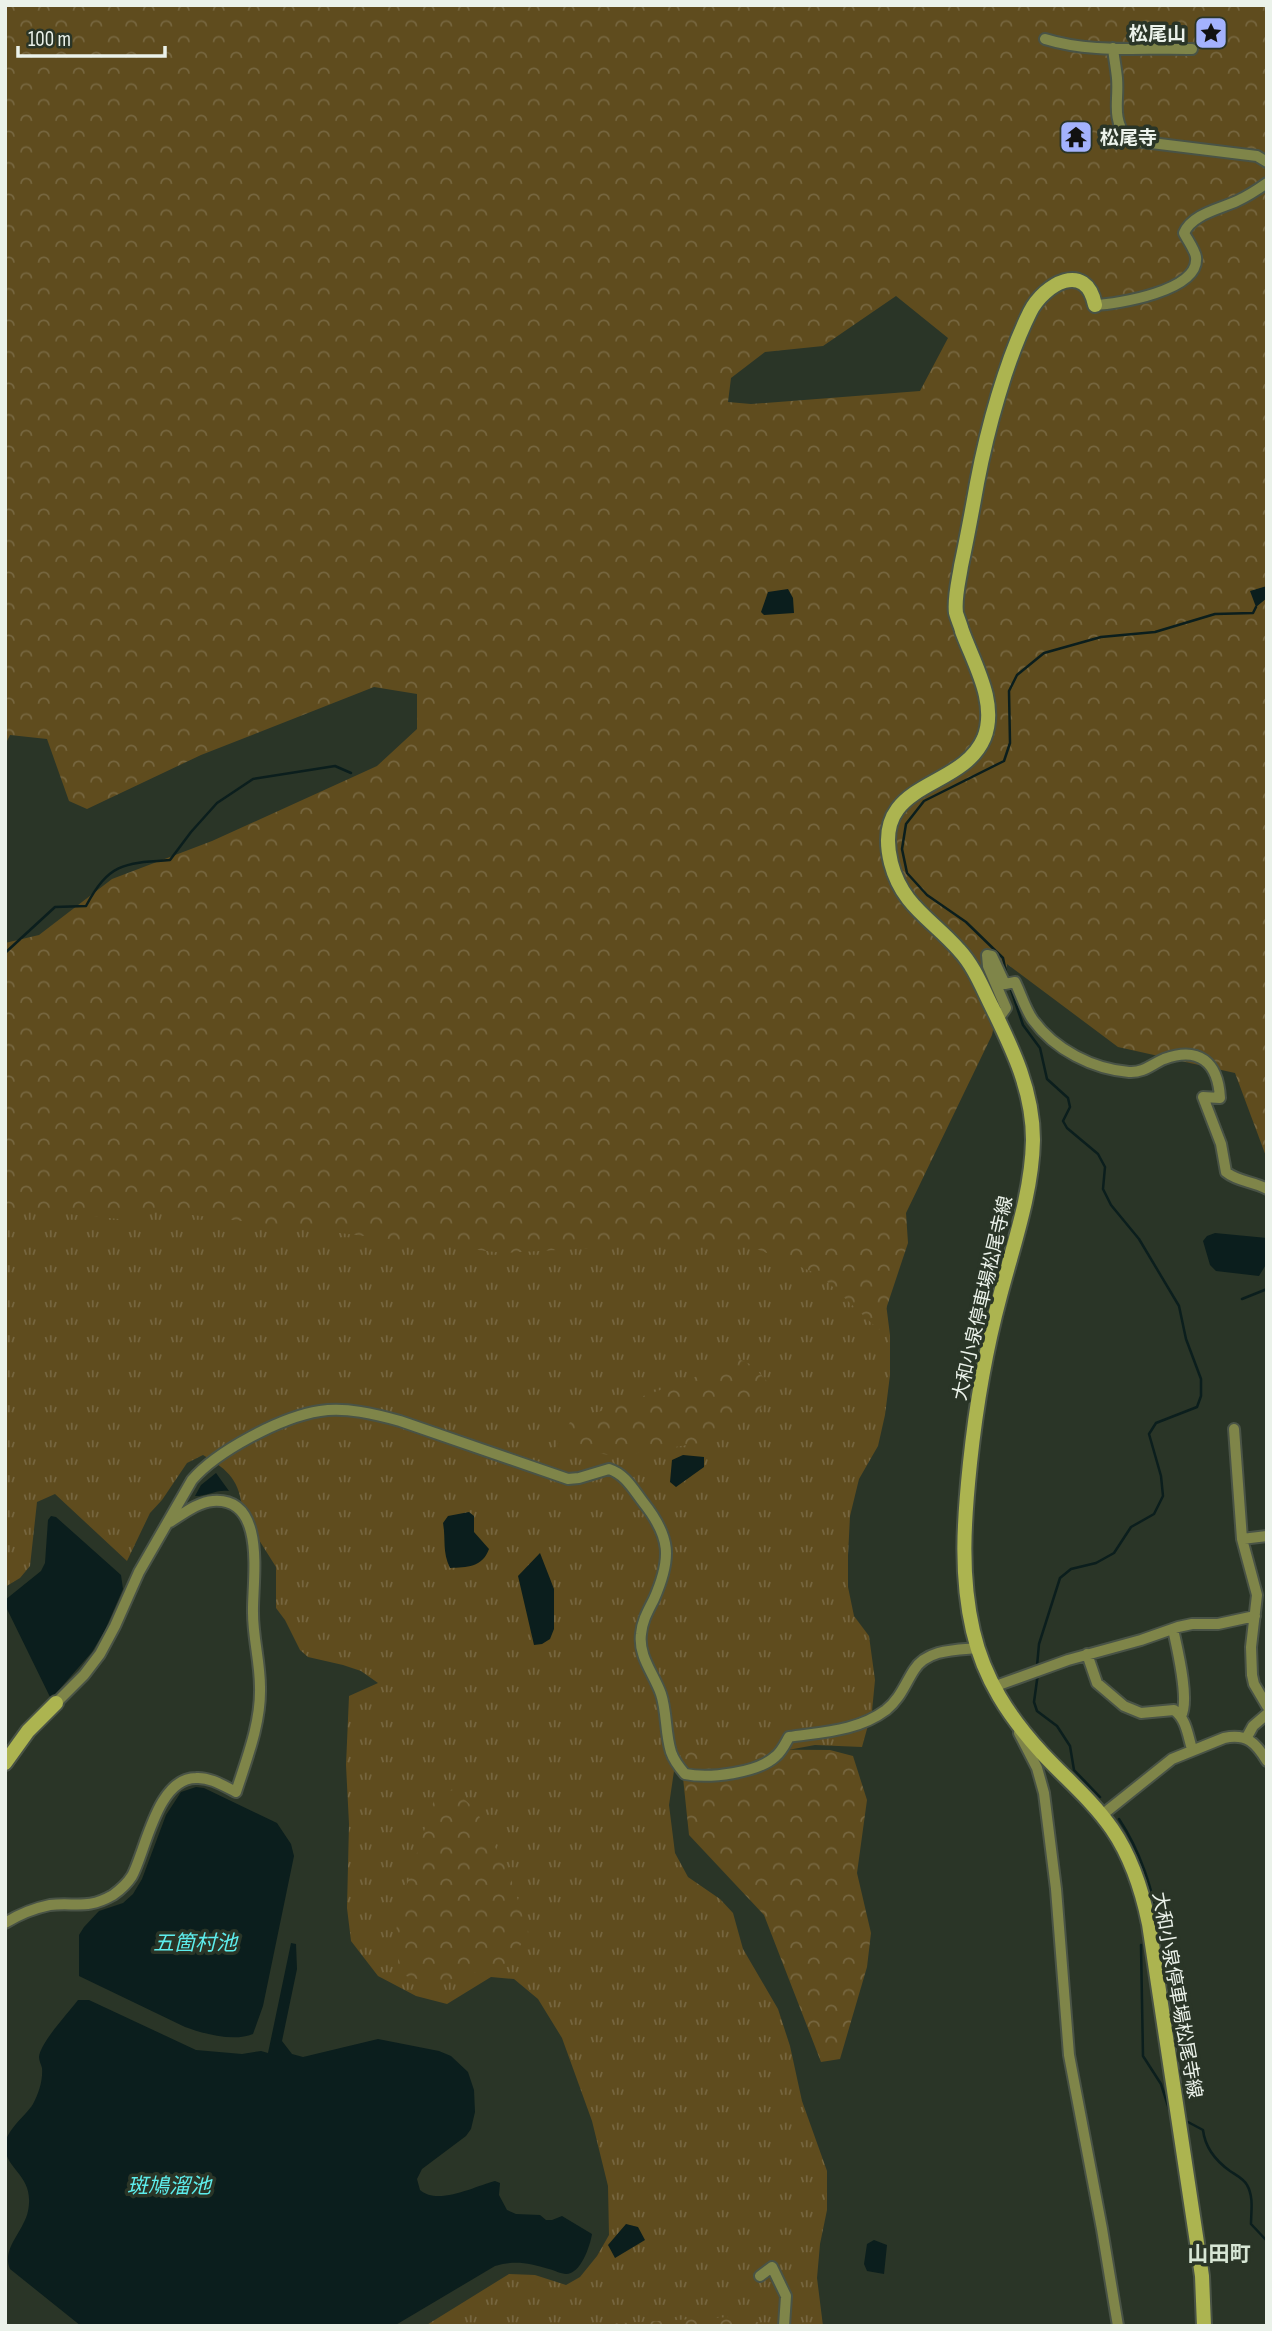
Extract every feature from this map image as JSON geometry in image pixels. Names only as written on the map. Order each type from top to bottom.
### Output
[{"type":"main road","name":"大和小泉停車場松尾寺線","points":[[1094,305],[1092,289],[1083,282],[1062,282],[1047,289],[1030,311],[1015,344],[982,456],[958,582],[956,613],[981,680],[987,701],[988,723],[982,743],[970,758],[906,799],[891,822],[888,836],[891,864],[906,899],[964,954],[975,970],[1013,1051],[1026,1086],[1033,1138],[1026,1196],[984,1359],[976,1408],[966,1509],[964,1577],[968,1606],[978,1648],[993,1687],[1010,1714],[1043,1754],[1102,1815],[1121,1843],[1142,1894],[1149,1924],[1202,2276],[1204,2326]]},
{"type":"main road","points":[[5,1763],[28,1731],[56,1703]]},
{"type":"street","points":[[1045,39],[1099,50],[1192,49]]},
{"type":"street","points":[[1113,48],[1117,81],[1115,113],[1126,140],[1257,156],[1267,162]]},
{"type":"street","points":[[1094,305],[1135,300],[1179,282],[1193,269],[1196,257],[1184,233],[1187,225],[1240,200],[1267,183]]},
{"type":"street","points":[[998,1019],[1006,1008],[988,966],[987,954],[992,956],[1032,1019],[1055,1043],[1083,1060],[1097,1066],[1132,1073],[1183,1054],[1203,1058],[1209,1063],[1219,1082],[1220,1098],[1203,1097],[1222,1144],[1226,1172],[1235,1179],[1254,1181],[1267,1188]]},
{"type":"street","points":[[56,1703],[84,1675],[100,1654],[139,1572],[192,1480],[215,1458],[256,1436],[320,1411],[348,1411],[400,1420],[568,1479],[609,1469],[617,1471],[652,1513],[662,1531],[667,1548],[667,1563],[662,1581],[643,1621],[641,1646],[662,1696],[671,1752],[685,1774],[723,1775],[765,1764],[776,1756],[789,1737],[861,1724],[888,1708],[897,1699],[922,1661],[942,1652],[978,1648]]},
{"type":"street","points":[[1234,1429],[1242,1539],[1257,1595],[1251,1647],[1252,1675],[1254,1684],[1267,1706]]},
{"type":"street","points":[[5,1923],[48,1906],[88,1905],[123,1888],[131,1878],[153,1819],[178,1784],[187,1779],[205,1778],[236,1792],[253,1738],[260,1690],[253,1616],[254,1540],[248,1523],[238,1510],[227,1503],[214,1501],[201,1504],[168,1522]]},
{"type":"street","points":[[1242,1539],[1267,1536]]},
{"type":"street","points":[[993,1687],[1087,1654],[1173,1629],[1255,1616]]},
{"type":"street","points":[[1173,1629],[1184,1697],[1181,1716]]},
{"type":"street","points":[[1087,1654],[1097,1683],[1124,1706],[1141,1713],[1174,1710],[1181,1716],[1192,1749]]},
{"type":"street","points":[[1010,1714],[1037,1768],[1042,1786],[1056,1889],[1069,2055],[1118,2326]]},
{"type":"street","points":[[1247,1737],[1253,1726],[1267,1714]]},
{"type":"street","points":[[1102,1815],[1172,1759],[1224,1738],[1247,1737],[1267,1761]]},
{"type":"street","points":[[760,2276],[772,2267],[786,2296],[784,2326]]},
{"type":"green space","points":[[5,5],[1267,5],[1267,1159],[1235,1073],[1118,1047],[1007,964],[992,1035],[906,1213],[908,1243],[879,1330],[820,1275],[735,1240],[503,1253],[151,1210],[119,1219],[5,1208],[5,943],[39,935],[112,879],[212,841],[377,766],[417,729],[417,694],[374,687],[201,755],[87,809],[69,801],[47,739],[10,735],[5,745]],"holes":[[[896,296],[948,338],[920,391],[751,404],[728,402],[731,378],[765,352],[823,346]]]},
{"type":"green space","points":[[5,1180],[653,1205],[883,1280],[890,1335],[890,1375],[885,1415],[878,1446],[859,1479],[850,1516],[848,1556],[848,1587],[854,1616],[869,1636],[875,1680],[872,1711],[862,1747],[815,1745],[674,1771],[669,1805],[675,1853],[688,1877],[720,1899],[733,1913],[743,1949],[778,2009],[790,2046],[802,2101],[827,2171],[827,2210],[817,2278],[823,2326],[425,2326],[509,2274],[535,2275],[566,2285],[580,2277],[609,2235],[608,2186],[592,2121],[562,2038],[538,1999],[514,1979],[491,1977],[447,2004],[416,1996],[378,1976],[351,1941],[347,1908],[349,1824],[346,1765],[349,1696],[378,1683],[361,1671],[308,1657],[300,1650],[276,1608],[276,1567],[259,1540],[255,1522],[243,1512],[236,1484],[220,1466],[203,1455],[187,1463],[150,1513],[127,1561],[55,1494],[37,1502],[30,1566],[20,1578],[5,1587]]},
{"type":"green space","points":[[734,1357],[752,1365],[772,1387],[758,1413],[700,1443],[619,1456],[555,1448],[570,1422],[663,1389],[672,1389]]},
{"type":"green space","points":[[680,1749],[830,1750],[853,1756],[867,1800],[857,1873],[871,1933],[867,1967],[840,2059],[821,2062],[764,1915],[689,1835]]},
{"type":"green space","points":[[453,1789],[476,1810],[510,1876],[529,1934],[506,1964],[434,1984],[399,1974],[396,1930],[407,1884],[435,1797]]},
{"type":"green space","points":[[747,2316],[764,2326],[569,2326]]},
{"type":"water","points":[[1267,586],[1267,598],[1256,607],[1250,591]]},
{"type":"water","points":[[788,589],[793,598],[794,613],[764,615],[761,612],[768,592]]},
{"type":"water","points":[[1215,1233],[1267,1238],[1267,1263],[1259,1276],[1216,1271],[1210,1265],[1203,1241]]},
{"type":"water","points":[[683,1455],[704,1457],[704,1467],[676,1487],[670,1482],[672,1460]]},
{"type":"water","points":[[216,1473],[229,1491],[195,1496],[201,1485]]},
{"type":"water","points":[[469,1512],[474,1516],[474,1532],[489,1549],[478,1563],[468,1567],[450,1568],[445,1551],[443,1523],[448,1516]]},
{"type":"water","points":[[51,1516],[56,1517],[121,1575],[123,1589],[92,1652],[51,1699],[5,1605],[5,1600],[41,1571],[45,1563],[48,1520]]},
{"type":"water","points":[[540,1553],[554,1589],[554,1629],[550,1639],[534,1645],[518,1576]]},
{"type":"water","name":"五箇村池","points":[[196,1787],[204,1788],[277,1823],[291,1844],[294,1856],[263,2006],[253,2034],[245,2036],[219,2036],[185,2027],[79,1976],[79,1935],[99,1911],[123,1903],[133,1894],[142,1879],[166,1815],[181,1792]]},
{"type":"water","name":"斑鳩溜池","points":[[291,1943],[296,1944],[297,1969],[282,2041],[292,2054],[303,2057],[378,2039],[439,2051],[451,2056],[468,2072],[474,2090],[475,2112],[471,2129],[466,2136],[422,2169],[417,2179],[420,2190],[436,2196],[446,2196],[495,2181],[500,2183],[499,2195],[507,2210],[516,2214],[540,2215],[546,2220],[562,2216],[592,2234],[584,2258],[576,2269],[566,2274],[522,2263],[495,2266],[394,2326],[81,2326],[10,2269],[8,2262],[8,2254],[26,2218],[29,2199],[28,2190],[10,2163],[5,2148],[11,2130],[33,2104],[37,2095],[42,2073],[39,2057],[44,2044],[78,2000],[89,2000],[196,2050],[268,2053]]},
{"type":"water","points":[[626,2224],[638,2227],[645,2240],[615,2258],[608,2245]]},
{"type":"water","points":[[874,2240],[887,2245],[884,2274],[867,2271],[864,2264],[867,2244]]},
{"type":"waterway","points":[[1007,977],[1003,958],[966,922],[927,895],[907,873],[902,849],[906,824],[924,801],[1004,761],[1010,743],[1009,691],[1017,675],[1044,653],[1101,637],[1155,632],[1215,614],[1253,613],[1256,607]]},
{"type":"waterway","points":[[5,953],[55,907],[86,906],[102,881],[119,868],[141,862],[170,860],[217,803],[253,779],[335,766],[351,773]]},
{"type":"waterway","points":[[1010,987],[1023,1025],[1040,1048],[1047,1079],[1068,1098],[1070,1107],[1063,1121],[1067,1128],[1098,1154],[1105,1167],[1103,1189],[1111,1205],[1139,1239],[1179,1306],[1186,1339],[1201,1379],[1201,1396],[1197,1407],[1156,1423],[1149,1434],[1161,1476],[1163,1496],[1154,1514],[1131,1527],[1114,1553],[1096,1563],[1071,1569],[1060,1578],[1039,1644],[1037,1666]]},
{"type":"waterway","points":[[1242,1299],[1267,1289]]},
{"type":"waterway","points":[[1038,1673],[1034,1702],[1037,1711],[1057,1726],[1070,1746],[1074,1770],[1100,1797]]},
{"type":"waterway","points":[[1119,1819],[1134,1844],[1145,1871],[1160,1928]]},
{"type":"waterway","points":[[1141,1945],[1143,2056],[1161,2084],[1169,2109]]},
{"type":"waterway","points":[[1188,2122],[1203,2130],[1206,2142],[1216,2158],[1246,2183],[1251,2199],[1251,2224],[1267,2241]]},
{"type":"place","name":"松尾山","points":[[1211,33]]},
{"type":"place","name":"松尾寺","points":[[1076,137]]},
{"type":"district","name":"山田町","points":[[1219,2254]]}]
